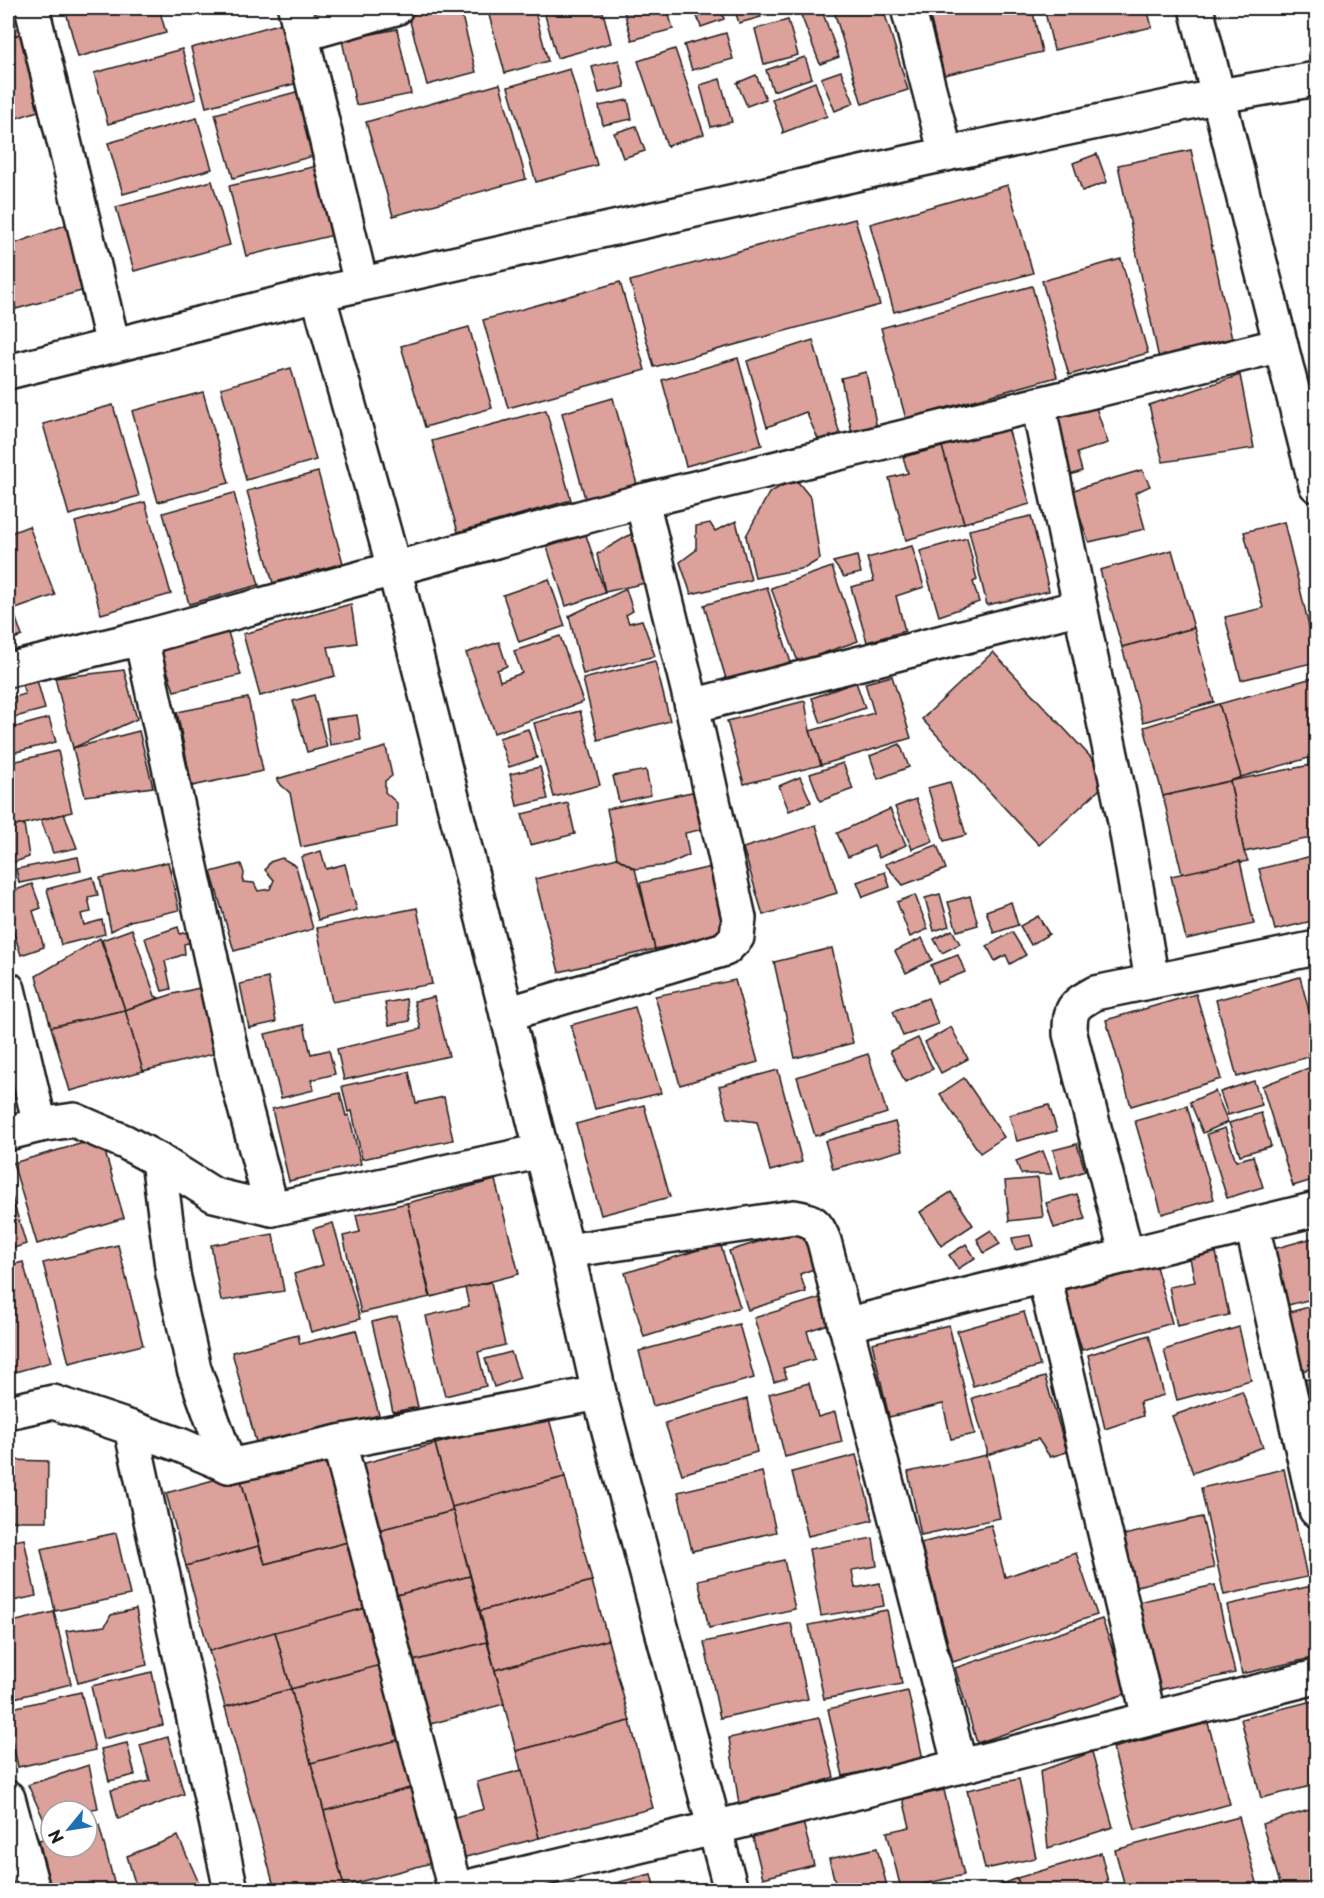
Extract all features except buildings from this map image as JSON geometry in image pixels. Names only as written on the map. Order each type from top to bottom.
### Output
[{"type":"street","points":[[32,8],[113,345]]},
{"type":"street","points":[[362,284],[298,21],[396,8]]},
{"type":"street","points":[[908,8],[946,154]]},
{"type":"street","points":[[1196,8],[1317,485]]},
{"type":"street","points":[[8,372],[362,284],[946,154],[1219,96],[1317,79]]},
{"type":"street","points":[[318,294],[394,568],[567,1251],[599,1393],[731,1890]]},
{"type":"street","points":[[8,670],[141,638],[642,501],[1281,345]]},
{"type":"street","points":[[1038,404],[1125,822],[1152,981]]},
{"type":"street","points":[[507,1014],[725,949],[737,937],[739,918],[692,706],[642,501]]},
{"type":"street","points":[[692,706],[1080,607]]},
{"type":"street","points":[[141,638],[237,1078],[272,1209]]},
{"type":"street","points":[[1127,1256],[1070,1034],[1070,1014],[1078,1003],[1095,993],[1317,948]]},
{"type":"street","points":[[8,989],[40,1125]]},
{"type":"street","points":[[8,1133],[74,1120],[125,1142],[214,1195],[272,1209],[542,1152]]},
{"type":"street","points":[[158,1160],[173,1274],[194,1369],[229,1466]]},
{"type":"street","points":[[845,1325],[1317,1209]]},
{"type":"street","points":[[567,1251],[794,1217],[810,1220],[819,1228],[960,1766]]},
{"type":"street","points":[[1252,1225],[1317,1510]]},
{"type":"street","points":[[1044,1276],[1149,1718]]},
{"type":"street","points":[[8,1412],[53,1402],[180,1445],[229,1466],[339,1442],[599,1393]]},
{"type":"street","points":[[132,1428],[231,1890]]},
{"type":"street","points":[[339,1442],[455,1890],[714,1828],[1317,1677]]},
{"type":"street","points":[[8,1798],[33,1890]]}]
